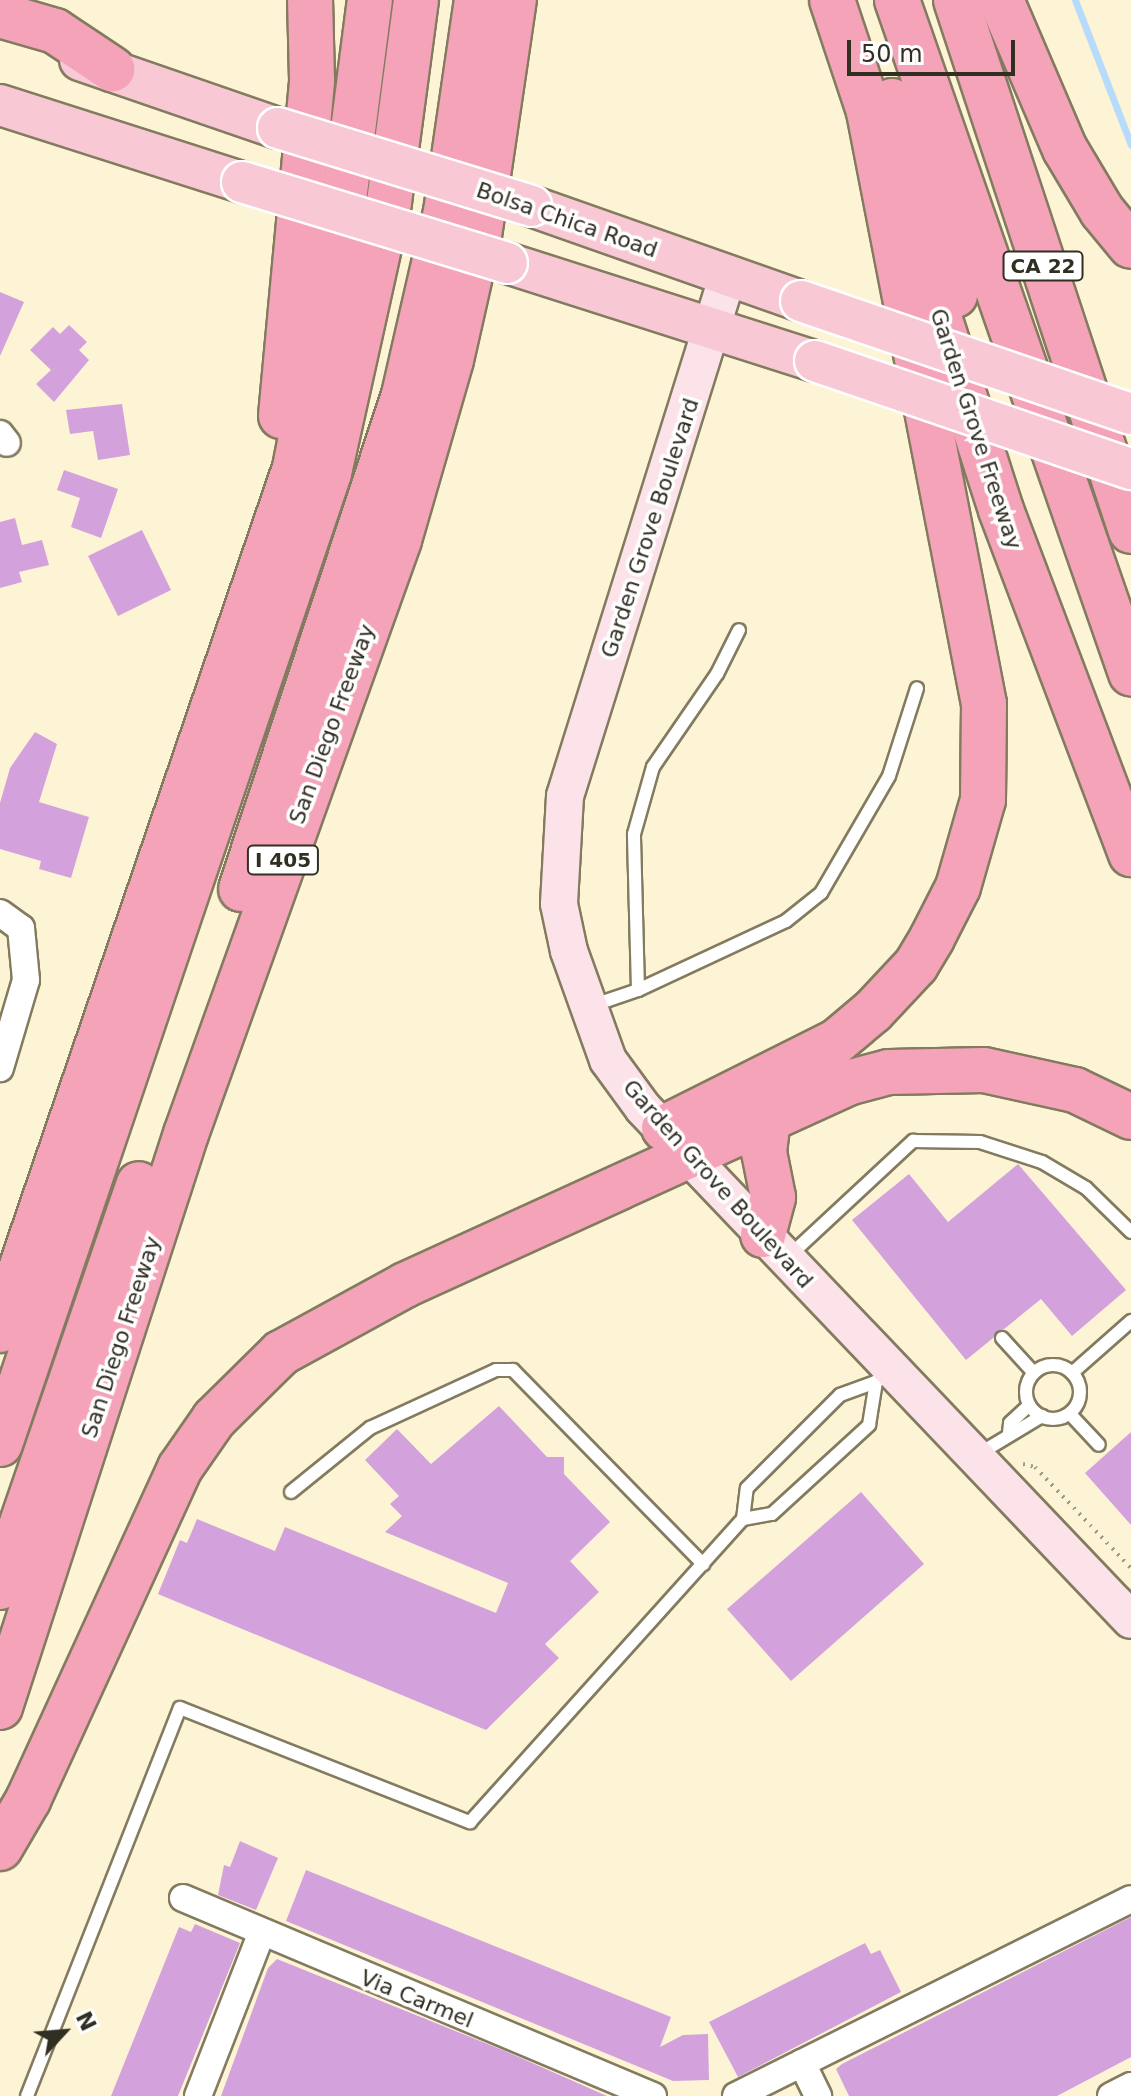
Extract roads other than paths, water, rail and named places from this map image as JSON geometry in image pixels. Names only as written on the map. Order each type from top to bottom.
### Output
[{"type":"highway","points":[[295,468],[279,409],[312,80],[310,0]]},
{"type":"highway","points":[[0,1330],[295,468],[339,238],[370,0]]},
{"type":"highway","points":[[0,1444],[329,473],[389,202],[416,0]]},
{"type":"highway","points":[[0,1587],[379,480],[446,212],[477,0]]},
{"type":"highway","name":"San Diego Freeway","points":[[0,1707],[186,1134],[399,540],[451,360],[479,236],[514,0]]},
{"type":"highway","name":"Garden Grove Freeway","points":[[832,0],[1001,510],[1131,854]]},
{"type":"highway","points":[[859,0],[1041,550],[1131,789]]},
{"type":"highway","points":[[897,0],[1131,673]]},
{"type":"highway","name":"CA 22","points":[[956,0],[1131,531]]},
{"type":"highway","points":[[1001,0],[1065,149],[1102,211],[1131,246]]},
{"type":"highway","points":[[0,15],[55,31],[112,69]]},
{"type":"highway","points":[[0,1848],[28,1800],[180,1468],[247,1381],[281,1353],[342,1317],[676,1140],[824,1048],[873,1011],[916,965],[958,887],[983,800],[984,704],[869,112]]},
{"type":"highway","points":[[676,1140],[768,1119],[851,1082],[941,1068],[1034,1079],[1075,1090],[1131,1117]]},
{"type":"highway","points":[[768,1119],[764,1152],[773,1197],[774,1247]]},
{"type":"main road","name":"Bolsa Chica Road","points":[[0,35],[112,69],[278,128],[531,206],[1131,414]]},
{"type":"main road","points":[[0,105],[712,327],[1131,469]]},
{"type":"main road","name":"Garden Grove Boulevard","points":[[728,275],[565,796],[559,904],[588,1007],[608,1060],[774,1247],[882,1376],[977,1455],[1131,1620]]},
{"type":"street","points":[[0,1068],[26,980],[11,920]]},
{"type":"street","name":"Via Carmel","points":[[183,1898],[261,1934],[653,2096]]},
{"type":"street","points":[[736,2096],[1131,1899]]},
{"type":"street","points":[[198,2096],[261,1934]]},
{"type":"street","points":[[802,2063],[818,2096]]},
{"type":"street","points":[[1111,2096],[1131,2086]]},
{"type":"lane","points":[[638,990],[634,834],[653,767],[717,674],[739,630]]},
{"type":"lane","points":[[588,1007],[638,990],[786,921],[821,893],[889,776],[917,688]]},
{"type":"lane","points":[[774,1247],[862,1188],[913,1141],[980,1142],[1042,1162],[1086,1188],[1131,1232]]},
{"type":"lane","points":[[862,1188],[873,1199]]},
{"type":"lane","points":[[1072,1373],[1131,1321]]},
{"type":"lane","points":[[1002,1338],[1034,1373]]},
{"type":"lane","points":[[1042,1416],[1029,1405],[1026,1388],[1034,1373],[1058,1365],[1072,1373],[1080,1390],[1070,1414]]},
{"type":"lane","points":[[291,1492],[370,1428],[496,1370],[513,1370],[703,1564]]},
{"type":"lane","points":[[743,1519],[772,1514],[869,1425],[882,1376]]},
{"type":"lane","points":[[27,2096],[180,1708],[470,1822],[743,1519],[747,1488],[840,1395],[882,1376]]},
{"type":"lane","points":[[1009,1433],[1010,1423],[1029,1405]]},
{"type":"lane","points":[[977,1455],[1009,1433],[1018,1435],[1042,1416],[1070,1414]]},
{"type":"lane","points":[[1070,1414],[1099,1445]]},
{"type":"waterway","points":[[1075,0],[1131,145]]}]
